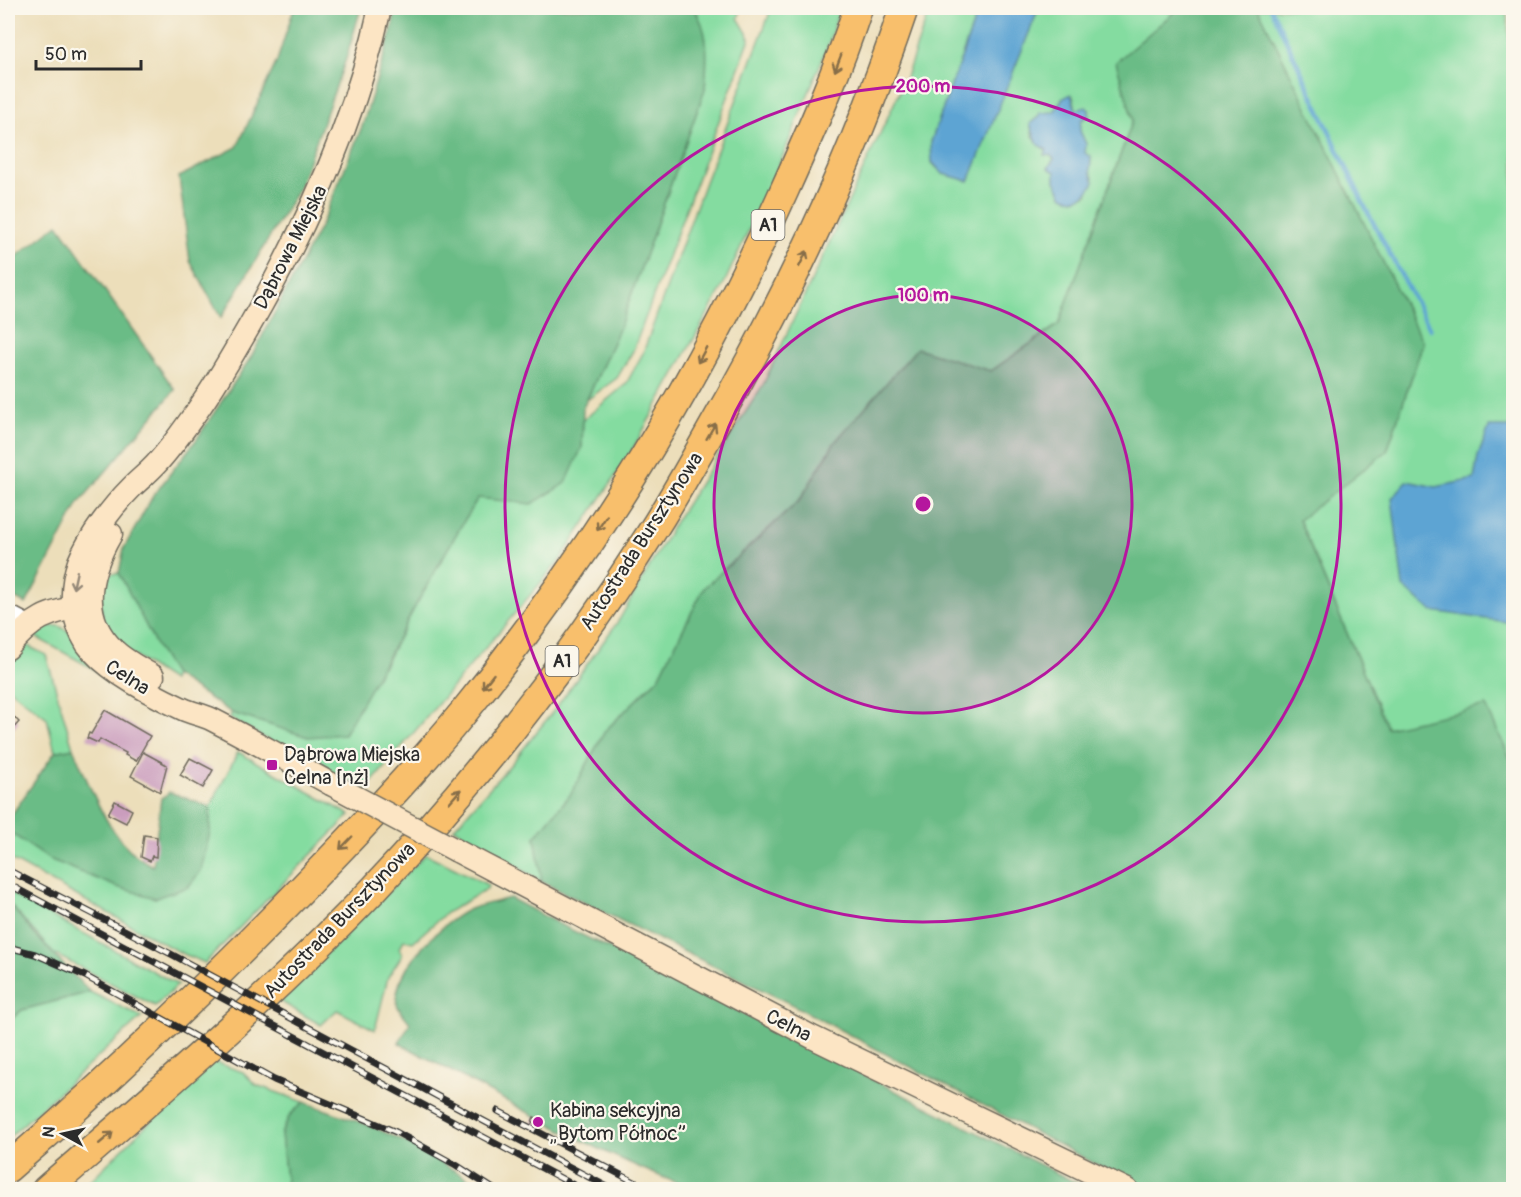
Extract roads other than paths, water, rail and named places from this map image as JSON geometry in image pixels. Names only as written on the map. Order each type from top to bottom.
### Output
[{"type":"highway","name":"A1","points":[[8,1168],[53,1129],[189,1001],[347,842],[463,713],[542,610],[591,540],[646,453],[730,304],[773,216],[826,95],[858,8]]},
{"type":"highway","name":"Autostrada Bursztynowa","points":[[46,1190],[210,1048],[324,940],[401,859],[468,781],[551,676],[654,529],[775,316],[808,248],[847,158],[904,8]]},
{"type":"street","name":"Dąbrowa Miejska","points":[[81,607],[90,590],[94,570],[102,551],[156,465],[207,397],[285,263],[325,177],[347,119],[365,68],[380,8]]},
{"type":"street","points":[[8,648],[29,624],[53,612],[81,607]]},
{"type":"street","name":"Celna","points":[[81,607],[78,625],[87,644],[112,670],[184,709],[210,718],[813,1038],[1126,1190]]},
{"type":"street","points":[[8,613],[29,624]]},
{"type":"water","points":[[979,8],[1039,8],[969,181],[943,174],[932,162],[931,142]]},
{"type":"water","points":[[1071,94],[1076,110],[1086,107],[1089,110],[1089,116],[1081,120],[1080,131],[1086,144],[1085,153],[1091,157],[1090,172],[1094,182],[1089,191],[1073,199],[1063,196],[1055,181],[1055,172],[1048,168],[1054,159],[1050,155],[1044,155],[1047,150],[1038,145],[1030,124],[1040,113],[1054,112],[1062,99]]},
{"type":"water","points":[[1489,427],[1513,427],[1513,623],[1432,611],[1403,587],[1392,498],[1407,481],[1436,487],[1474,479],[1478,456]]},
{"type":"waterway","points":[[1271,8],[1366,209],[1430,329]]},
{"type":"railway","points":[[8,870],[171,954],[613,1190]]},
{"type":"railway","points":[[8,884],[583,1190]]},
{"type":"railway","points":[[8,947],[35,954],[85,976],[274,1080],[396,1132],[456,1165],[495,1190]]},
{"type":"railway","points":[[498,1111],[650,1190]]},
{"type":"place","name":"Dąbrowa Miejska Celna [nż]","points":[[272,765]]},
{"type":"place","name":"Kabina sekcyjna „Bytom Północ”","points":[[538,1122]]}]
